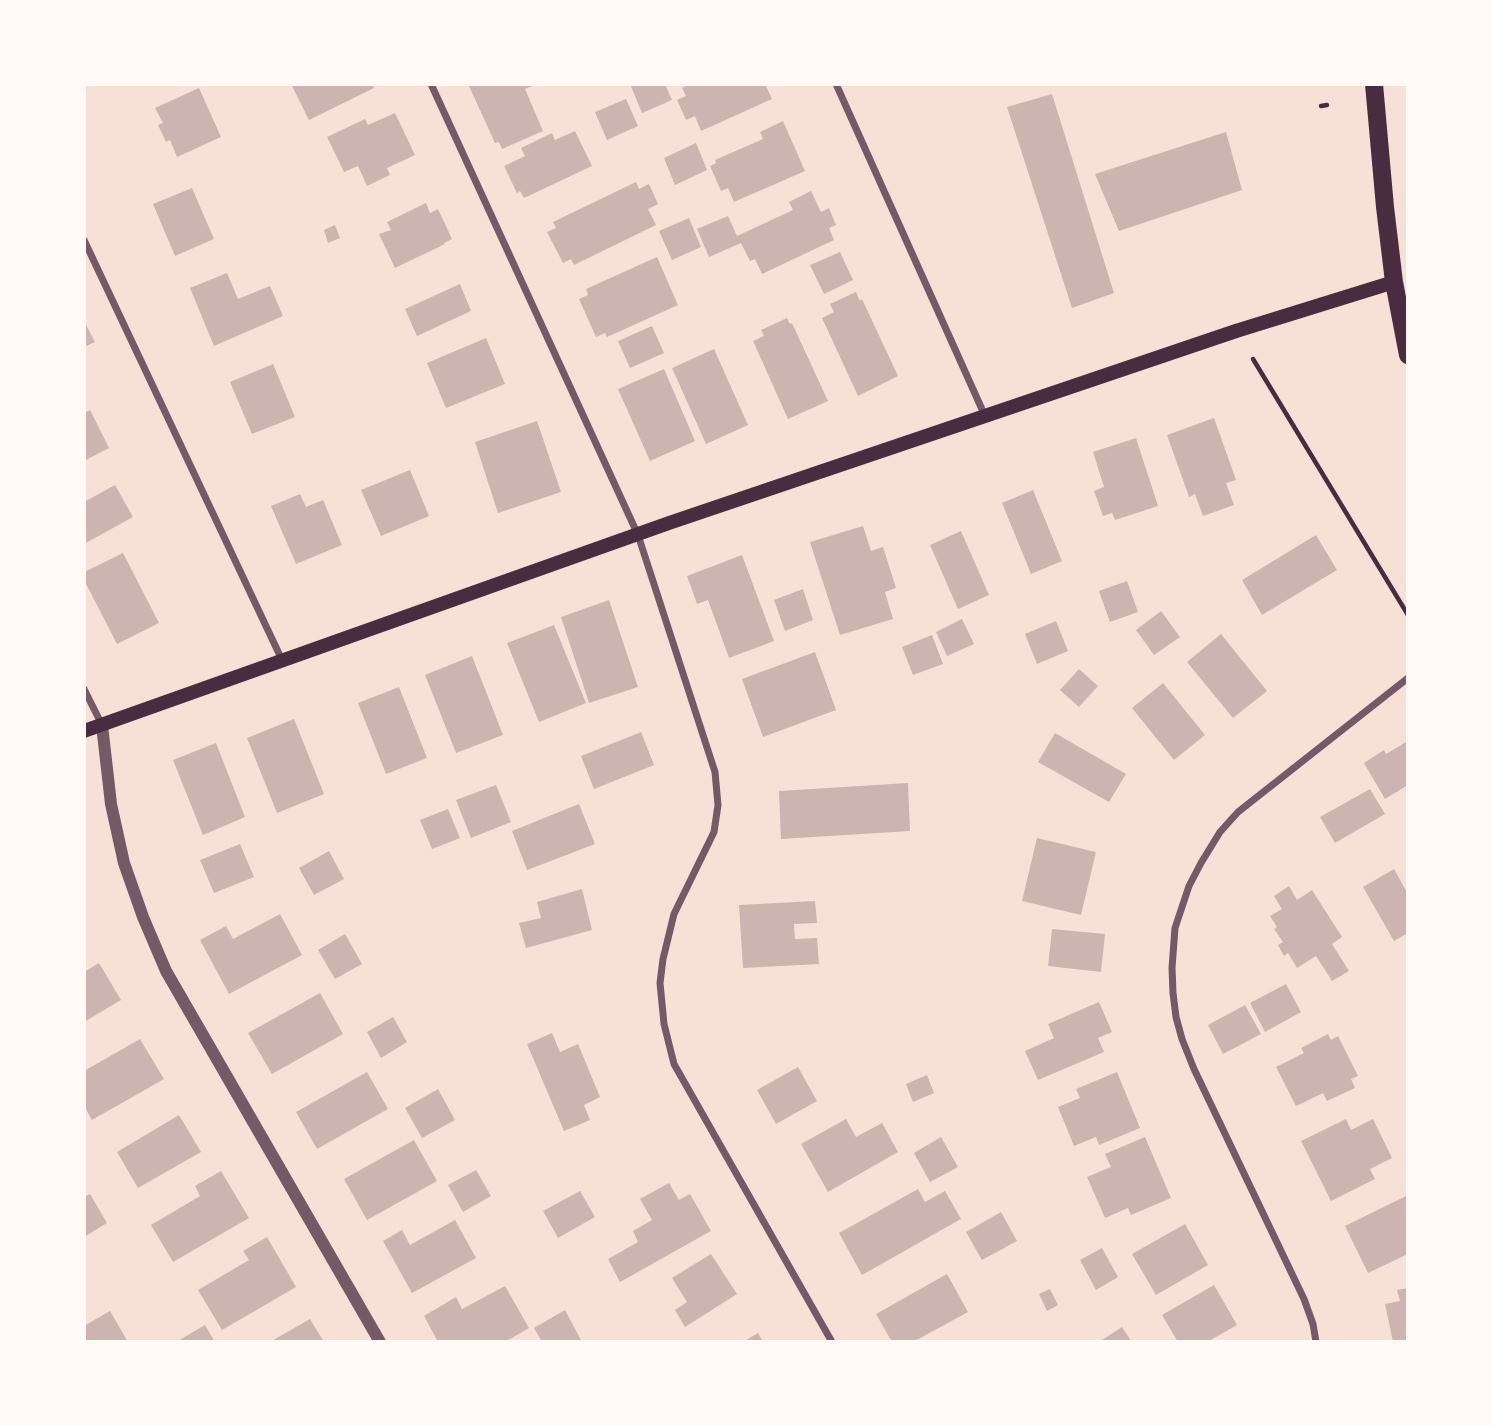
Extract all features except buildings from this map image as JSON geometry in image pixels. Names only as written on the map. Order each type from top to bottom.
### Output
[{"type":"main road","points":[[1374,84],[1394,282],[1408,355]]},
{"type":"main road","points":[[84,731],[638,535],[1223,336],[1394,282]]},
{"type":"street","points":[[430,84],[638,535],[715,772],[718,791],[714,832],[674,914],[663,959],[660,983],[664,1024],[674,1064],[832,1342]]},
{"type":"street","points":[[836,84],[985,417]]},
{"type":"street","points":[[1367,84],[1377,128]]},
{"type":"street","points":[[84,240],[282,661]]},
{"type":"street","points":[[1316,1342],[1304,1299],[1182,1039],[1172,993],[1172,949],[1175,928],[1189,886],[1220,832],[1238,812],[1408,678]]},
{"type":"street","points":[[84,689],[102,725],[111,804],[124,863],[143,918],[166,971],[380,1342]]},
{"type":"path","points":[[1253,359],[1408,615]]}]
